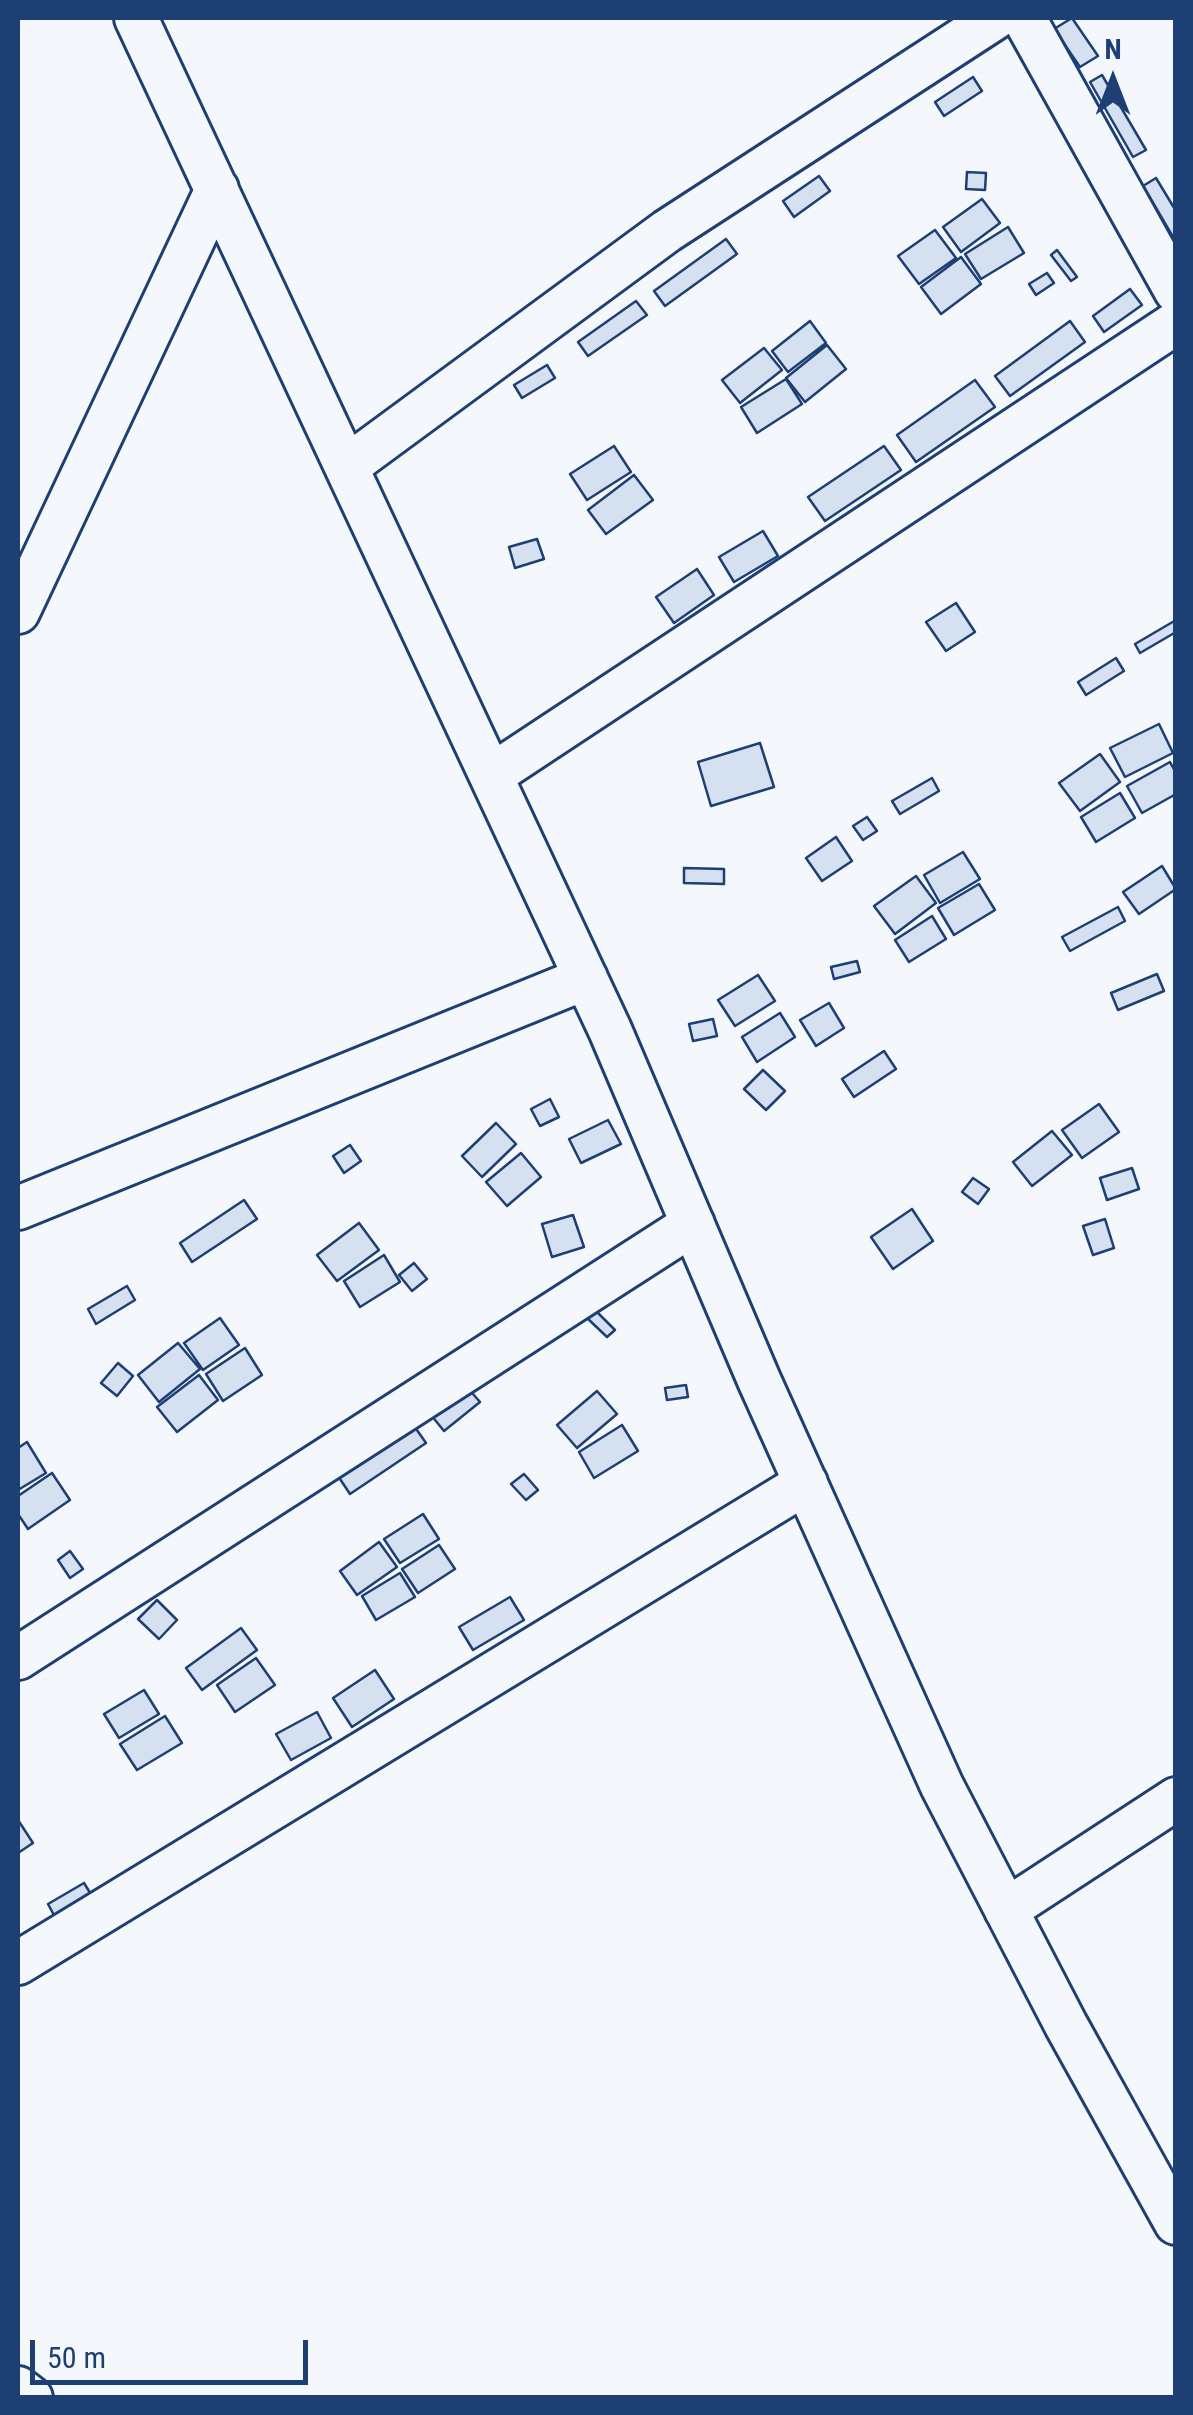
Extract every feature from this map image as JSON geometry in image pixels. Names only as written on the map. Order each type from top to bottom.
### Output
[{"type":"street","points":[[136,18],[586,978],[942,1786],[1176,2223]]},
{"type":"street","points":[[348,465],[667,231],[995,18]]},
{"type":"street","points":[[1024,18],[1176,292]]},
{"type":"street","points":[[18,612],[217,189]]},
{"type":"street","points":[[492,775],[1176,323]]},
{"type":"street","points":[[18,1208],[586,978]]},
{"type":"street","points":[[18,1658],[693,1224]]},
{"type":"street","points":[[18,1963],[806,1482]]},
{"type":"street","points":[[1006,1910],[1176,1799]]},
{"type":"street","points":[[18,2388],[31,2398]]},
{"type":"building","points":[[1072,18],[1098,56],[1080,67],[1054,29]]},
{"type":"building","points":[[1102,75],[1146,150],[1133,157],[1090,82]]},
{"type":"building","points":[[973,77],[982,91],[944,116],[935,102]]},
{"type":"building","points":[[967,172],[986,173],[985,190],[966,189]]},
{"type":"building","points":[[819,176],[830,191],[794,217],[783,201]]},
{"type":"building","points":[[1156,178],[1176,211],[1176,242],[1143,186]]},
{"type":"building","points":[[982,199],[1000,223],[961,252],[943,227]]},
{"type":"building","points":[[1008,227],[1024,253],[981,279],[965,254]]},
{"type":"building","points":[[935,230],[956,258],[919,284],[898,256]]},
{"type":"building","points":[[726,239],[737,254],[665,306],[654,291]]},
{"type":"building","points":[[1057,250],[1077,277],[1071,281],[1051,255]]},
{"type":"building","points":[[961,257],[981,284],[941,314],[921,287]]},
{"type":"building","points":[[1047,273],[1054,283],[1036,295],[1029,284]]},
{"type":"building","points":[[1130,289],[1142,305],[1104,332],[1093,316]]},
{"type":"building","points":[[636,301],[647,315],[588,356],[578,342]]},
{"type":"building","points":[[810,321],[826,343],[788,372],[772,351]]},
{"type":"building","points":[[1070,321],[1085,342],[1010,396],[995,376]]},
{"type":"building","points":[[827,345],[846,369],[805,402],[786,378]]},
{"type":"building","points":[[764,348],[782,370],[740,403],[722,380]]},
{"type":"building","points":[[547,365],[555,378],[522,398],[514,385]]},
{"type":"building","points":[[786,379],[802,404],[757,433],[741,407]]},
{"type":"building","points":[[975,380],[995,407],[916,462],[897,435]]},
{"type":"building","points":[[614,446],[631,472],[587,500],[570,474]]},
{"type":"building","points":[[884,446],[901,470],[825,521],[808,497]]},
{"type":"building","points":[[634,475],[653,500],[606,534],[588,510]]},
{"type":"building","points":[[763,531],[778,556],[734,582],[719,557]]},
{"type":"building","points":[[537,539],[544,559],[515,568],[509,547]]},
{"type":"building","points":[[697,569],[714,595],[674,623],[656,597]]},
{"type":"building","points":[[956,603],[975,632],[946,651],[926,622]]},
{"type":"building","points":[[1176,620],[1176,632],[1140,653],[1135,644]]},
{"type":"building","points":[[1116,658],[1124,671],[1086,695],[1078,682]]},
{"type":"building","points":[[1159,724],[1173,753],[1125,777],[1110,748]]},
{"type":"building","points":[[760,743],[774,787],[711,806],[698,762]]},
{"type":"building","points":[[1100,754],[1120,782],[1080,811],[1059,783]]},
{"type":"building","points":[[1170,762],[1176,773],[1176,794],[1142,813],[1127,786]]},
{"type":"building","points":[[932,778],[939,791],[900,814],[892,801]]},
{"type":"building","points":[[1120,793],[1135,818],[1096,842],[1081,817]]},
{"type":"building","points":[[867,817],[877,831],[863,840],[853,826]]},
{"type":"building","points":[[836,837],[852,861],[822,881],[806,858]]},
{"type":"building","points":[[963,852],[980,879],[940,903],[924,875]]},
{"type":"building","points":[[1162,866],[1176,889],[1139,914],[1123,892]]},
{"type":"building","points":[[684,868],[724,869],[724,884],[684,883]]},
{"type":"building","points":[[916,876],[936,903],[895,934],[874,906]]},
{"type":"building","points":[[979,884],[995,910],[954,935],[938,908]]},
{"type":"building","points":[[1118,907],[1125,921],[1070,951],[1062,937]]},
{"type":"building","points":[[932,916],[946,939],[909,962],[895,940]]},
{"type":"building","points":[[857,961],[860,972],[834,979],[831,967]]},
{"type":"building","points":[[1157,974],[1164,991],[1118,1010],[1111,993]]},
{"type":"building","points":[[758,975],[775,1001],[735,1026],[718,1000]]},
{"type":"building","points":[[829,1003],[844,1028],[816,1046],[800,1020]]},
{"type":"building","points":[[780,1013],[795,1037],[757,1062],[742,1037]]},
{"type":"building","points":[[713,1019],[717,1036],[693,1041],[689,1024]]},
{"type":"building","points":[[884,1051],[896,1069],[854,1097],[842,1079]]},
{"type":"building","points":[[763,1070],[785,1091],[766,1110],[744,1089]]},
{"type":"building","points":[[550,1099],[559,1117],[540,1126],[531,1109]]},
{"type":"building","points":[[1099,1104],[1119,1132],[1082,1158],[1062,1130]]},
{"type":"building","points":[[608,1120],[621,1144],[581,1163],[569,1139]]},
{"type":"building","points":[[496,1123],[516,1144],[482,1177],[462,1156]]},
{"type":"building","points":[[1052,1131],[1072,1155],[1032,1186],[1013,1162]]},
{"type":"building","points":[[350,1145],[361,1161],[344,1173],[333,1156]]},
{"type":"building","points":[[521,1153],[541,1177],[507,1206],[486,1182]]},
{"type":"building","points":[[1132,1168],[1139,1189],[1107,1200],[1100,1178]]},
{"type":"building","points":[[973,1178],[989,1189],[978,1204],[962,1192]]},
{"type":"building","points":[[244,1200],[257,1219],[192,1262],[180,1243]]},
{"type":"building","points":[[912,1209],[933,1241],[893,1269],[871,1237]]},
{"type":"building","points":[[573,1215],[584,1247],[552,1257],[542,1224]]},
{"type":"building","points":[[1105,1219],[1114,1248],[1093,1255],[1083,1226]]},
{"type":"building","points":[[359,1223],[379,1250],[337,1281],[317,1255]]},
{"type":"building","points":[[384,1255],[400,1282],[360,1307],[344,1281]]},
{"type":"building","points":[[414,1263],[427,1279],[412,1291],[399,1275]]},
{"type":"building","points":[[127,1286],[135,1300],[96,1324],[88,1309]]},
{"type":"building","points":[[594,1309],[615,1330],[607,1337],[586,1317]]},
{"type":"building","points":[[220,1318],[239,1345],[203,1370],[184,1343]]},
{"type":"building","points":[[178,1343],[200,1369],[159,1402],[138,1375]]},
{"type":"building","points":[[245,1348],[262,1375],[223,1401],[206,1374]]},
{"type":"building","points":[[118,1363],[133,1376],[117,1396],[101,1383]]},
{"type":"building","points":[[199,1375],[218,1400],[177,1432],[157,1407]]},
{"type":"building","points":[[686,1385],[688,1397],[667,1400],[665,1388]]},
{"type":"building","points":[[466,1386],[480,1402],[444,1431],[431,1415]]},
{"type":"building","points":[[597,1391],[617,1414],[577,1448],[557,1425]]},
{"type":"building","points":[[412,1423],[426,1443],[350,1494],[336,1473]]},
{"type":"building","points":[[622,1425],[638,1451],[594,1478],[579,1452]]},
{"type":"building","points":[[27,1442],[46,1473],[18,1490],[18,1448]]},
{"type":"building","points":[[52,1473],[70,1500],[28,1529],[18,1514],[18,1496]]},
{"type":"building","points":[[524,1474],[538,1490],[526,1500],[511,1484]]},
{"type":"building","points":[[423,1514],[439,1539],[400,1563],[384,1539]]},
{"type":"building","points":[[379,1542],[397,1567],[357,1595],[340,1571]]},
{"type":"building","points":[[439,1545],[455,1569],[418,1593],[402,1569]]},
{"type":"building","points":[[70,1551],[83,1569],[70,1578],[58,1560]]},
{"type":"building","points":[[400,1573],[415,1597],[376,1620],[362,1596]]},
{"type":"building","points":[[510,1597],[524,1620],[473,1650],[459,1627]]},
{"type":"building","points":[[157,1600],[177,1620],[159,1639],[138,1619]]},
{"type":"building","points":[[241,1628],[257,1650],[202,1690],[186,1668]]},
{"type":"building","points":[[256,1658],[275,1685],[235,1712],[217,1685]]},
{"type":"building","points":[[375,1670],[394,1699],[352,1727],[333,1698]]},
{"type":"building","points":[[144,1690],[159,1714],[119,1738],[104,1714]]},
{"type":"building","points":[[317,1712],[331,1738],[291,1760],[276,1734]]},
{"type":"building","points":[[165,1716],[182,1743],[137,1770],[120,1744]]},
{"type":"building","points":[[18,1820],[33,1843],[18,1853]]},
{"type":"building","points":[[84,1883],[92,1896],[55,1917],[48,1904]]}]
